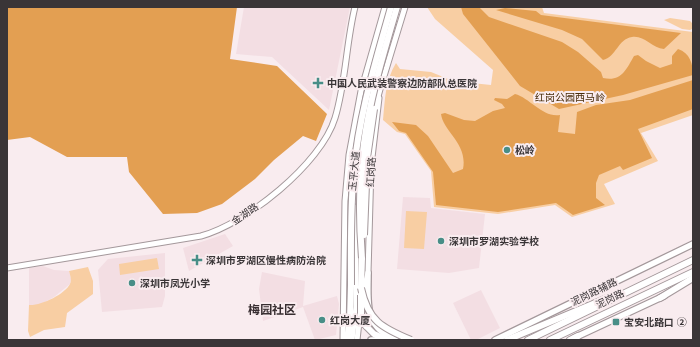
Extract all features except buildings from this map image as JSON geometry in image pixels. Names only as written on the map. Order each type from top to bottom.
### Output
[{"type":"highway","name":"玉平大道","points":[[347,340],[351,308],[351,201],[356,148],[367,94],[391,7]]},
{"type":"highway","name":"玉平大道","points":[[386,339],[374,334],[363,322],[360,311],[359,286],[362,258],[360,202],[364,142],[375,85],[397,7]]},
{"type":"highway","points":[[362,258],[365,227],[367,158],[374,109],[381,84]]},
{"type":"highway","points":[[678,267],[693,256]]},
{"type":"highway","name":"泥岗路","points":[[528,340],[693,260]]},
{"type":"highway","name":"泥岗路","points":[[550,340],[693,272]]},
{"type":"highway","points":[[660,298],[693,278]]},
{"type":"highway","points":[[359,286],[366,307],[377,322],[389,331],[411,340]]},
{"type":"highway","points":[[507,340],[602,299],[630,290]]},
{"type":"highway","points":[[559,340],[574,328]]},
{"type":"main road","name":"金湖路","points":[[7,268],[201,236],[224,228],[250,212],[302,167],[317,150],[331,128],[339,100],[355,7]]},
{"type":"main road","points":[[343,340],[345,201],[349,155],[356,114],[365,76],[385,7]]},
{"type":"main road","name":"红岗路","points":[[357,340],[363,291],[368,273],[371,166],[381,84],[405,7]]},
{"type":"main road","points":[[345,201],[356,207],[369,203]]},
{"type":"main road","points":[[352,340],[359,286],[356,207]]},
{"type":"main road","name":"泥岗路辅路","points":[[495,340],[693,244]]},
{"type":"main road","points":[[368,273],[370,316],[378,330],[386,339]]},
{"type":"main road","points":[[573,339],[693,282]]},
{"type":"main road","points":[[507,340],[564,306]]},
{"type":"main road","points":[[371,340],[396,340]]},
{"type":"shaded area","name":"中国人民武装警察边防部队总医院","points":[[244,7],[350,7],[329,110],[272,57],[236,54]]},
{"type":"shaded area","name":"深圳市罗湖实验学校","points":[[403,197],[430,198],[431,208],[485,214],[479,268],[449,273],[397,269]]},
{"type":"shaded area","name":"深圳市罗湖区慢性病防治院","points":[[225,234],[233,246],[189,271],[183,248]]},
{"type":"shaded area","name":"深圳市凤光小学","points":[[165,253],[165,296],[162,307],[102,312],[98,270],[108,259]]},
{"type":"shaded area","points":[[43,266],[54,270],[69,271],[71,279],[70,284],[54,297],[45,302],[39,305],[29,305],[29,268]]},
{"type":"shaded area","points":[[262,272],[305,281],[303,306],[337,296],[339,304],[336,335],[315,340],[303,307],[263,321],[259,289]]},
{"type":"shaded area","points":[[481,290],[500,328],[476,340],[471,340],[453,303]]},
{"type":"green space","points":[[7,7],[237,7],[230,59],[277,66],[327,114],[316,141],[303,136],[274,160],[255,179],[222,204],[197,213],[163,214],[129,172],[127,157],[67,157],[30,137],[7,140]]},
{"type":"green space","name":"红岗公园西马岭","points":[[427,7],[542,7],[544,13],[693,32],[693,115],[641,133],[658,161],[604,184],[615,204],[572,217],[555,205],[498,214],[434,207],[431,171],[405,134],[397,132],[383,120],[386,91],[392,70],[396,63],[400,69],[431,72],[453,81],[491,85],[493,70],[435,19]]},
{"type":"green space","points":[[461,7],[479,7],[489,17],[562,42],[578,52],[601,72],[603,78],[609,79],[619,76],[634,56],[638,55],[660,68],[672,64],[672,56],[678,49],[685,53],[690,59],[693,75],[623,95],[559,109],[520,86],[463,14]]},
{"type":"green space","points":[[505,8],[536,11],[541,15],[681,33],[664,49],[640,38],[627,38],[611,55],[603,60],[582,39],[562,30],[496,10]]},
{"type":"green space","points":[[670,18],[690,21],[693,24],[692,29],[682,29],[664,20]]},
{"type":"green space","points":[[693,80],[693,109],[638,129],[652,158],[623,170],[620,166],[599,175],[596,183],[596,198],[605,205],[573,215],[556,203],[498,212],[436,205],[433,172],[406,133],[399,131],[392,122],[416,125],[428,136],[453,173],[463,169],[464,160],[459,145],[446,126],[441,114],[445,113],[464,120],[475,121],[493,111],[505,108],[502,104],[494,100],[495,98],[507,99],[515,94],[526,99],[548,114],[560,115],[558,132],[575,134],[577,112],[596,105],[630,100]]},
{"type":"green space","points":[[406,211],[427,212],[424,249],[404,248]]},
{"type":"green space","points":[[157,258],[159,269],[120,275],[119,264]]},
{"type":"green space","points":[[88,267],[93,281],[93,294],[67,313],[65,327],[44,330],[30,337],[28,331],[29,305],[40,304],[63,292],[71,282],[69,271]]},
{"type":"place","name":"中国人民武装警察边防部队总医院","points":[[318,83]]},
{"type":"place","name":"松岭","points":[[507,150]]},
{"type":"place","name":"深圳市罗湖实验学校","points":[[441,241]]},
{"type":"place","name":"深圳市罗湖区慢性病防治院","points":[[197,260]]},
{"type":"place","name":"深圳市凤光小学","points":[[132,283]]},
{"type":"place","name":"红岗大厦","points":[[322,320]]},
{"type":"place","name":"宝安北路口 ②","points":[[616,322]]},
{"type":"district","name":"梅园社区","points":[[272,309]]}]
